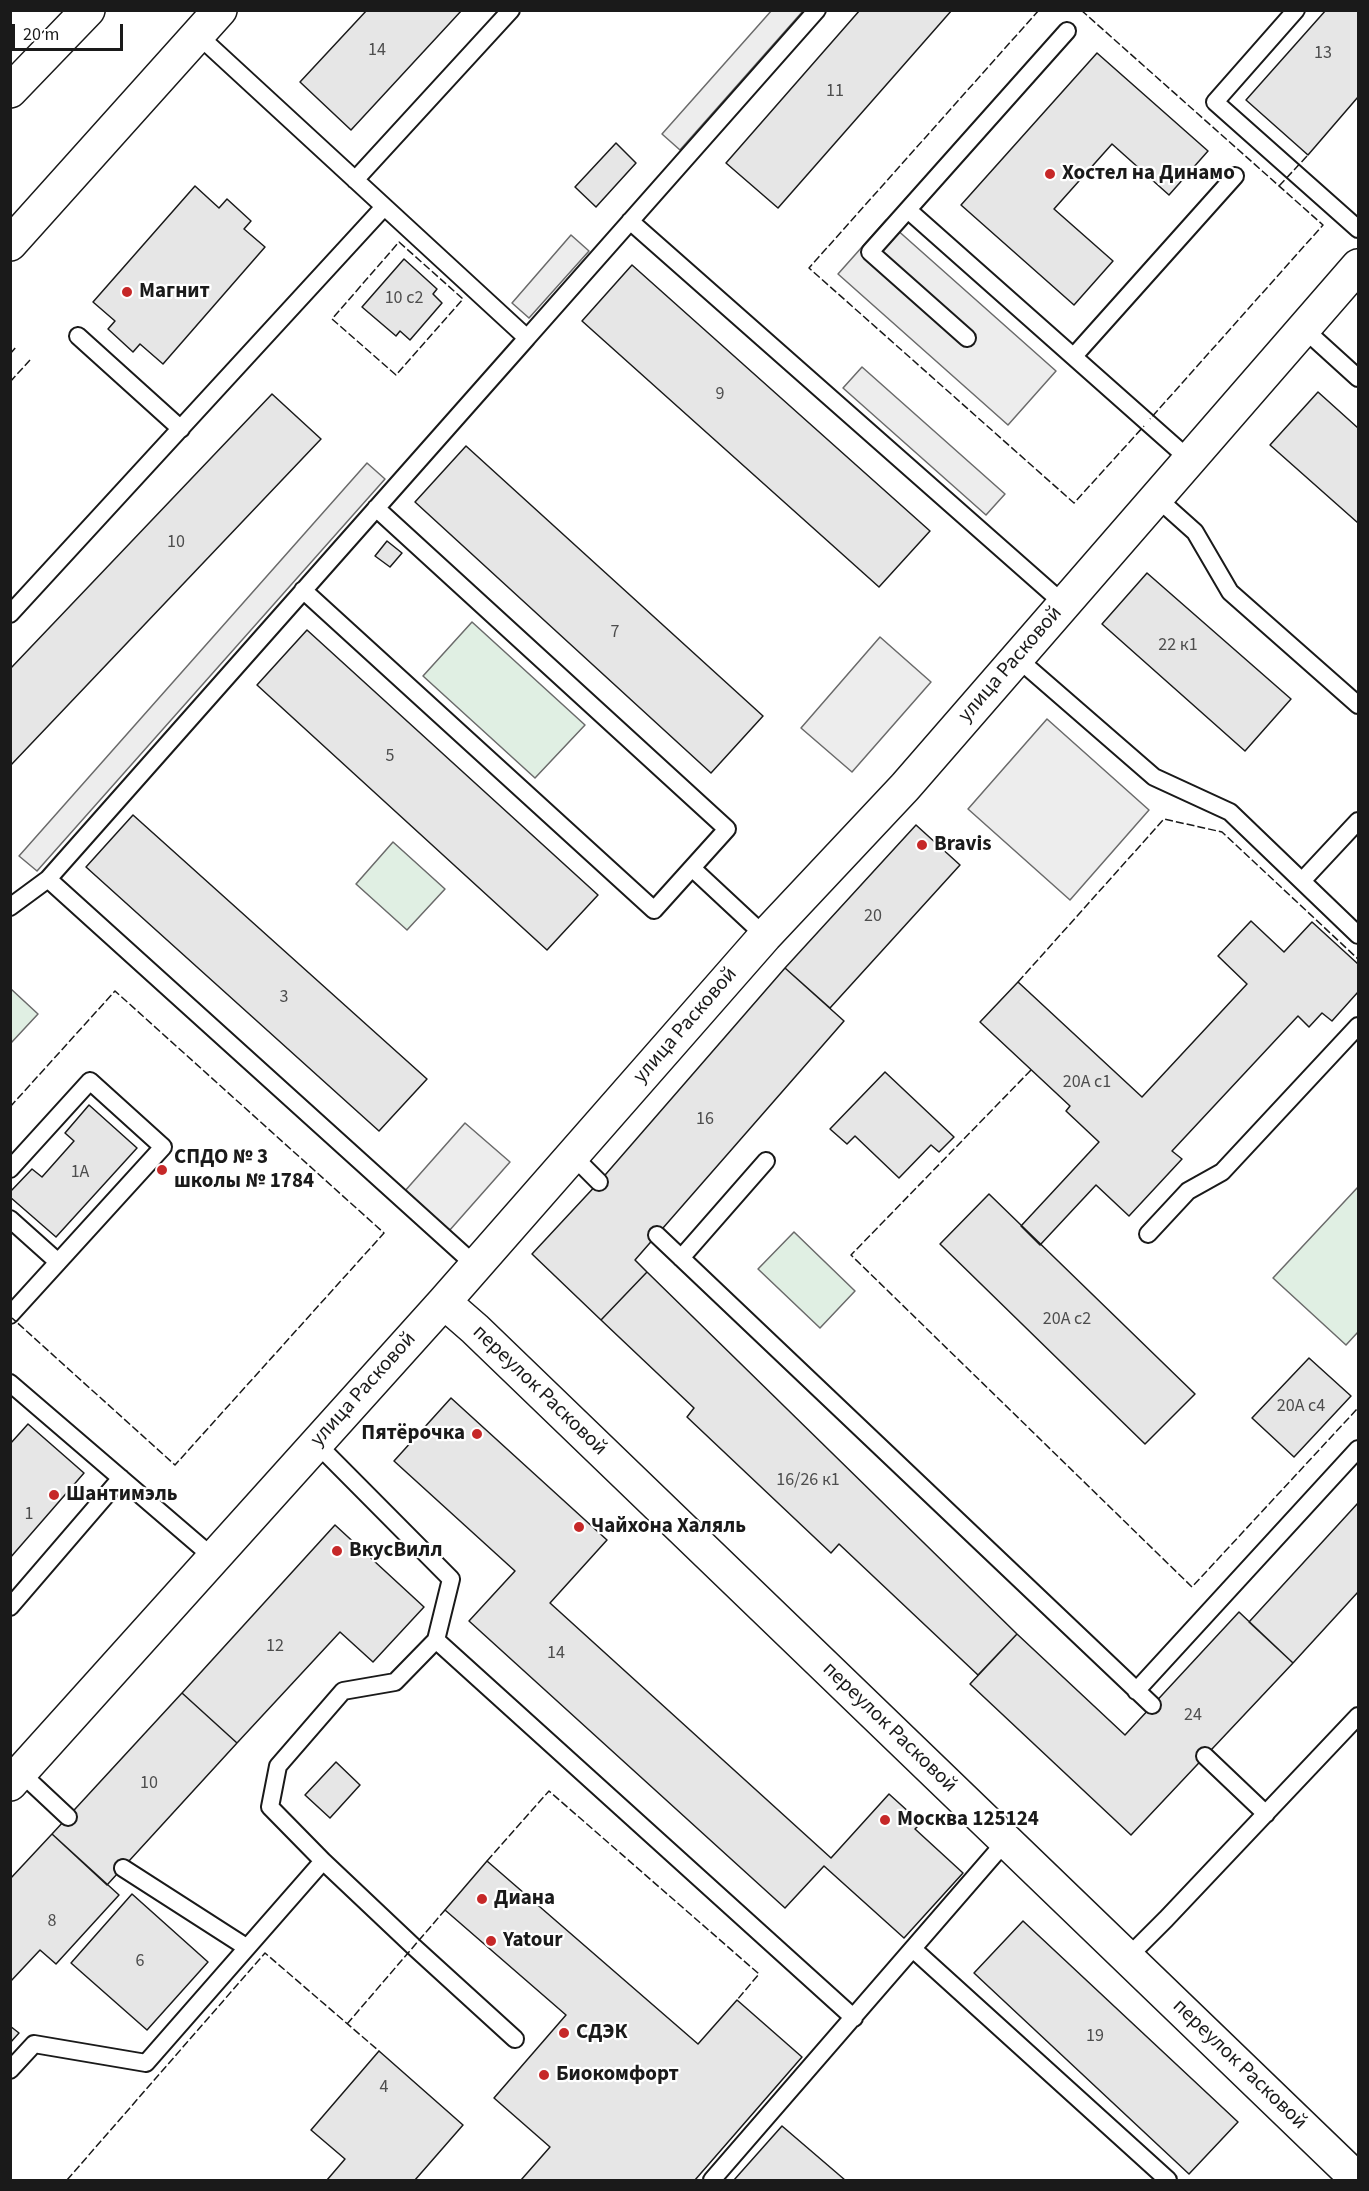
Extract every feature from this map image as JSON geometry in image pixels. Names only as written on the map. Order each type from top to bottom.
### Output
[{"type":"street","points":[[10,91],[88,10]]},
{"type":"street","points":[[10,244],[220,10]]},
{"type":"street","name":"улица Расковой","points":[[16,1778],[444,1302],[765,936],[904,787],[1359,266]]},
{"type":"street","name":"переулок Расковой","points":[[444,1302],[484,1337],[1358,2181]]},
{"type":"lane","points":[[355,180],[511,10]]},
{"type":"lane","points":[[10,907],[48,879],[817,10]]},
{"type":"lane","points":[[1296,10],[1215,102],[1359,229]]},
{"type":"lane","points":[[967,338],[870,252],[1067,31]]},
{"type":"lane","points":[[198,35],[527,338]]},
{"type":"lane","points":[[1074,356],[1235,176]]},
{"type":"lane","points":[[10,614],[384,207]]},
{"type":"lane","points":[[908,210],[1190,460]]},
{"type":"lane","points":[[630,221],[1064,604]]},
{"type":"lane","points":[[1304,329],[1359,378]]},
{"type":"lane","points":[[78,336],[181,429]]},
{"type":"lane","points":[[1157,498],[1195,532],[1230,592],[1359,705]]},
{"type":"lane","points":[[303,590],[654,910],[727,829],[376,508]]},
{"type":"lane","points":[[1017,658],[1154,777],[1230,813],[1359,935]]},
{"type":"lane","points":[[1302,881],[1359,820]]},
{"type":"lane","points":[[692,868],[765,936]]},
{"type":"lane","points":[[48,879],[432,1221],[475,1265]]},
{"type":"lane","points":[[1148,1234],[1188,1191],[1222,1172],[1359,1026]]},
{"type":"lane","points":[[10,1169],[90,1081],[163,1147],[10,1315]]},
{"type":"lane","points":[[572,1155],[599,1182]]},
{"type":"lane","points":[[681,1258],[766,1161]]},
{"type":"lane","points":[[10,1219],[58,1262]]},
{"type":"lane","points":[[657,1235],[1152,1706]]},
{"type":"lane","points":[[12,1387],[215,1559]]},
{"type":"lane","points":[[316,1443],[451,1579],[436,1640],[395,1682],[343,1691],[278,1766],[270,1807],[323,1861],[515,2039]]},
{"type":"lane","points":[[1136,1690],[1359,1449]]},
{"type":"lane","points":[[10,1607],[122,1478]]},
{"type":"lane","points":[[436,1640],[854,2018]]},
{"type":"lane","points":[[1127,1958],[1359,1716]]},
{"type":"lane","points":[[1205,1756],[1266,1814]]},
{"type":"lane","points":[[16,1778],[68,1817]]},
{"type":"lane","points":[[712,2181],[1006,1841]]},
{"type":"lane","points":[[10,2070],[34,2044],[146,2063],[323,1861]]},
{"type":"lane","points":[[123,1868],[246,1947]]},
{"type":"lane","points":[[913,1949],[1168,2181]]},
{"type":"green space","points":[[472,622],[585,725],[535,778],[423,676]]},
{"type":"green space","points":[[393,842],[445,889],[407,930],[356,884]]},
{"type":"green space","points":[[11,989],[38,1014],[10,1043]]},
{"type":"green space","points":[[1358,1187],[1358,1332],[1346,1345],[1273,1278]]},
{"type":"green space","points":[[794,1232],[855,1291],[820,1328],[758,1269]]},
{"type":"shaded area","points":[[772,10],[803,11],[680,150],[662,134]]},
{"type":"shaded area","points":[[886,220],[1056,371],[1008,425],[838,274]]},
{"type":"shaded area","points":[[571,235],[589,251],[529,318],[512,303]]},
{"type":"shaded area","points":[[862,367],[1005,494],[986,515],[843,388]]},
{"type":"shaded area","points":[[367,463],[385,479],[37,871],[19,856]]},
{"type":"shaded area","points":[[880,637],[931,682],[852,772],[801,728]]},
{"type":"shaded area","points":[[1047,719],[1149,810],[1070,900],[968,809]]},
{"type":"shaded area","points":[[465,1123],[510,1162],[449,1231],[404,1192]]},
{"type":"building","points":[[367,10],[462,10],[351,130],[300,82]]},
{"type":"building","points":[[860,10],[952,10],[778,208],[726,163]]},
{"type":"building","points":[[1326,10],[1358,10],[1358,97],[1308,155],[1246,100]]},
{"type":"building","points":[[1097,53],[1208,151],[1169,195],[1112,144],[1054,209],[1113,261],[1074,305],[961,205]]},
{"type":"building","points":[[616,143],[636,163],[596,207],[575,187]]},
{"type":"building","points":[[195,186],[219,208],[227,199],[251,221],[244,229],[265,247],[163,364],[140,344],[133,352],[108,329],[115,321],[93,302]]},
{"type":"building","points":[[404,259],[437,289],[433,294],[442,303],[410,340],[400,331],[396,336],[362,307]]},
{"type":"building","points":[[632,265],[930,531],[879,587],[582,321]]},
{"type":"building","points":[[1318,392],[1358,428],[1358,523],[1270,445]]},
{"type":"building","points":[[272,394],[321,439],[10,766],[10,669]]},
{"type":"building","points":[[466,446],[763,716],[711,773],[415,502]]},
{"type":"building","points":[[387,541],[402,553],[390,567],[375,556]]},
{"type":"building","points":[[1147,573],[1291,699],[1245,751],[1102,624]]},
{"type":"building","points":[[307,630],[598,895],[547,950],[257,685]]},
{"type":"building","points":[[133,815],[427,1079],[379,1131],[86,867]]},
{"type":"building","points":[[916,825],[960,865],[830,1008],[785,968]]},
{"type":"building","points":[[1251,921],[1284,952],[1312,922],[1358,964],[1358,992],[1332,1021],[1322,1013],[1309,1027],[1298,1016],[1172,1151],[1182,1159],[1129,1216],[1096,1185],[1040,1245],[1021,1226],[1099,1142],[1066,1111],[1070,1106],[980,1022],[1018,982],[1142,1097],[1247,984],[1218,956]]},
{"type":"building","points":[[785,968],[844,1021],[635,1260],[647,1272],[601,1320],[532,1254],[599,1182]]},
{"type":"building","points":[[885,1072],[954,1137],[939,1152],[931,1145],[899,1178],[855,1136],[847,1144],[830,1129]]},
{"type":"building","points":[[89,1105],[137,1148],[56,1237],[10,1197],[10,1192],[32,1169],[42,1177],[74,1141],[65,1133]]},
{"type":"building","points":[[989,1194],[1195,1394],[1145,1444],[940,1244]]},
{"type":"building","points":[[647,1272],[1017,1634],[978,1675],[839,1544],[831,1553],[687,1417],[694,1408],[601,1320]]},
{"type":"building","points":[[1309,1358],[1351,1396],[1294,1457],[1252,1418]]},
{"type":"building","points":[[451,1398],[607,1540],[550,1603],[831,1858],[889,1794],[921,1823],[915,1829],[963,1873],[904,1938],[824,1866],[785,1908],[469,1621],[515,1571],[394,1461]]},
{"type":"building","points":[[28,1424],[84,1473],[10,1558],[10,1444]]},
{"type":"building","points":[[1358,1503],[1358,1592],[1293,1663],[1249,1622]]},
{"type":"building","points":[[335,1525],[424,1607],[373,1662],[340,1632],[237,1743],[182,1693]]},
{"type":"building","points":[[1239,1612],[1293,1663],[1131,1835],[970,1684],[1017,1634],[1125,1735]]},
{"type":"building","points":[[182,1693],[237,1743],[107,1885],[52,1834]]},
{"type":"building","points":[[336,1762],[360,1785],[330,1818],[305,1795]]},
{"type":"building","points":[[52,1834],[119,1895],[56,1964],[40,1950],[10,1982],[10,1879]]},
{"type":"building","points":[[487,1861],[698,2044],[737,2000],[802,2057],[695,2180],[521,2180],[550,2147],[494,2098],[566,2015],[445,1910]]},
{"type":"building","points":[[132,1894],[208,1962],[147,2030],[71,1963]]},
{"type":"building","points":[[1023,1921],[1238,2122],[1189,2174],[974,1973]]},
{"type":"building","points":[[10,2026],[19,2033],[10,2043]]},
{"type":"building","points":[[379,2051],[463,2125],[415,2180],[327,2180],[345,2159],[311,2130]]},
{"type":"building","points":[[782,2126],[845,2180],[734,2180]]},
{"type":"fence","points":[[1039,10],[809,268],[1074,503],[1144,426]]},
{"type":"fence","points":[[1081,10],[1323,225],[1150,419]]},
{"type":"fence","points":[[1279,186],[1308,155]]},
{"type":"fence","points":[[399,242],[463,299],[396,375],[332,319],[399,242]]},
{"type":"fence","points":[[10,354],[16,347]]},
{"type":"fence","points":[[10,382],[30,360]]},
{"type":"fence","points":[[1018,982],[1164,819],[1222,832],[1358,959]]},
{"type":"fence","points":[[10,1107],[115,991],[384,1233],[175,1465],[12,1318]]},
{"type":"fence","points":[[1031,1070],[851,1255],[1192,1587],[1358,1408]]},
{"type":"fence","points":[[487,1861],[549,1791],[759,1974],[737,2000]]},
{"type":"fence","points":[[347,2024],[445,1910]]},
{"type":"fence","points":[[67,2180],[265,1953],[379,2051]]},
{"type":"place","name":"Хостел на Динамо","points":[[1050,174]]},
{"type":"place","name":"Магнит","points":[[127,292]]},
{"type":"place","name":"Bravis","points":[[922,845]]},
{"type":"place","name":"СПДО № 3 школы № 1784","points":[[162,1170]]},
{"type":"place","name":"Пятёрочка","points":[[477,1434]]},
{"type":"place","name":"Шантимэль","points":[[54,1495]]},
{"type":"place","name":"Чайхона Халяль","points":[[579,1527]]},
{"type":"place","name":"ВкусВилл","points":[[337,1551]]},
{"type":"place","name":"Москва 125124","points":[[885,1820]]},
{"type":"place","name":"Диана","points":[[482,1899]]},
{"type":"place","name":"Yatour","points":[[491,1941]]},
{"type":"place","name":"СДЭК","points":[[564,2033]]},
{"type":"place","name":"Биокомфорт","points":[[544,2075]]}]
